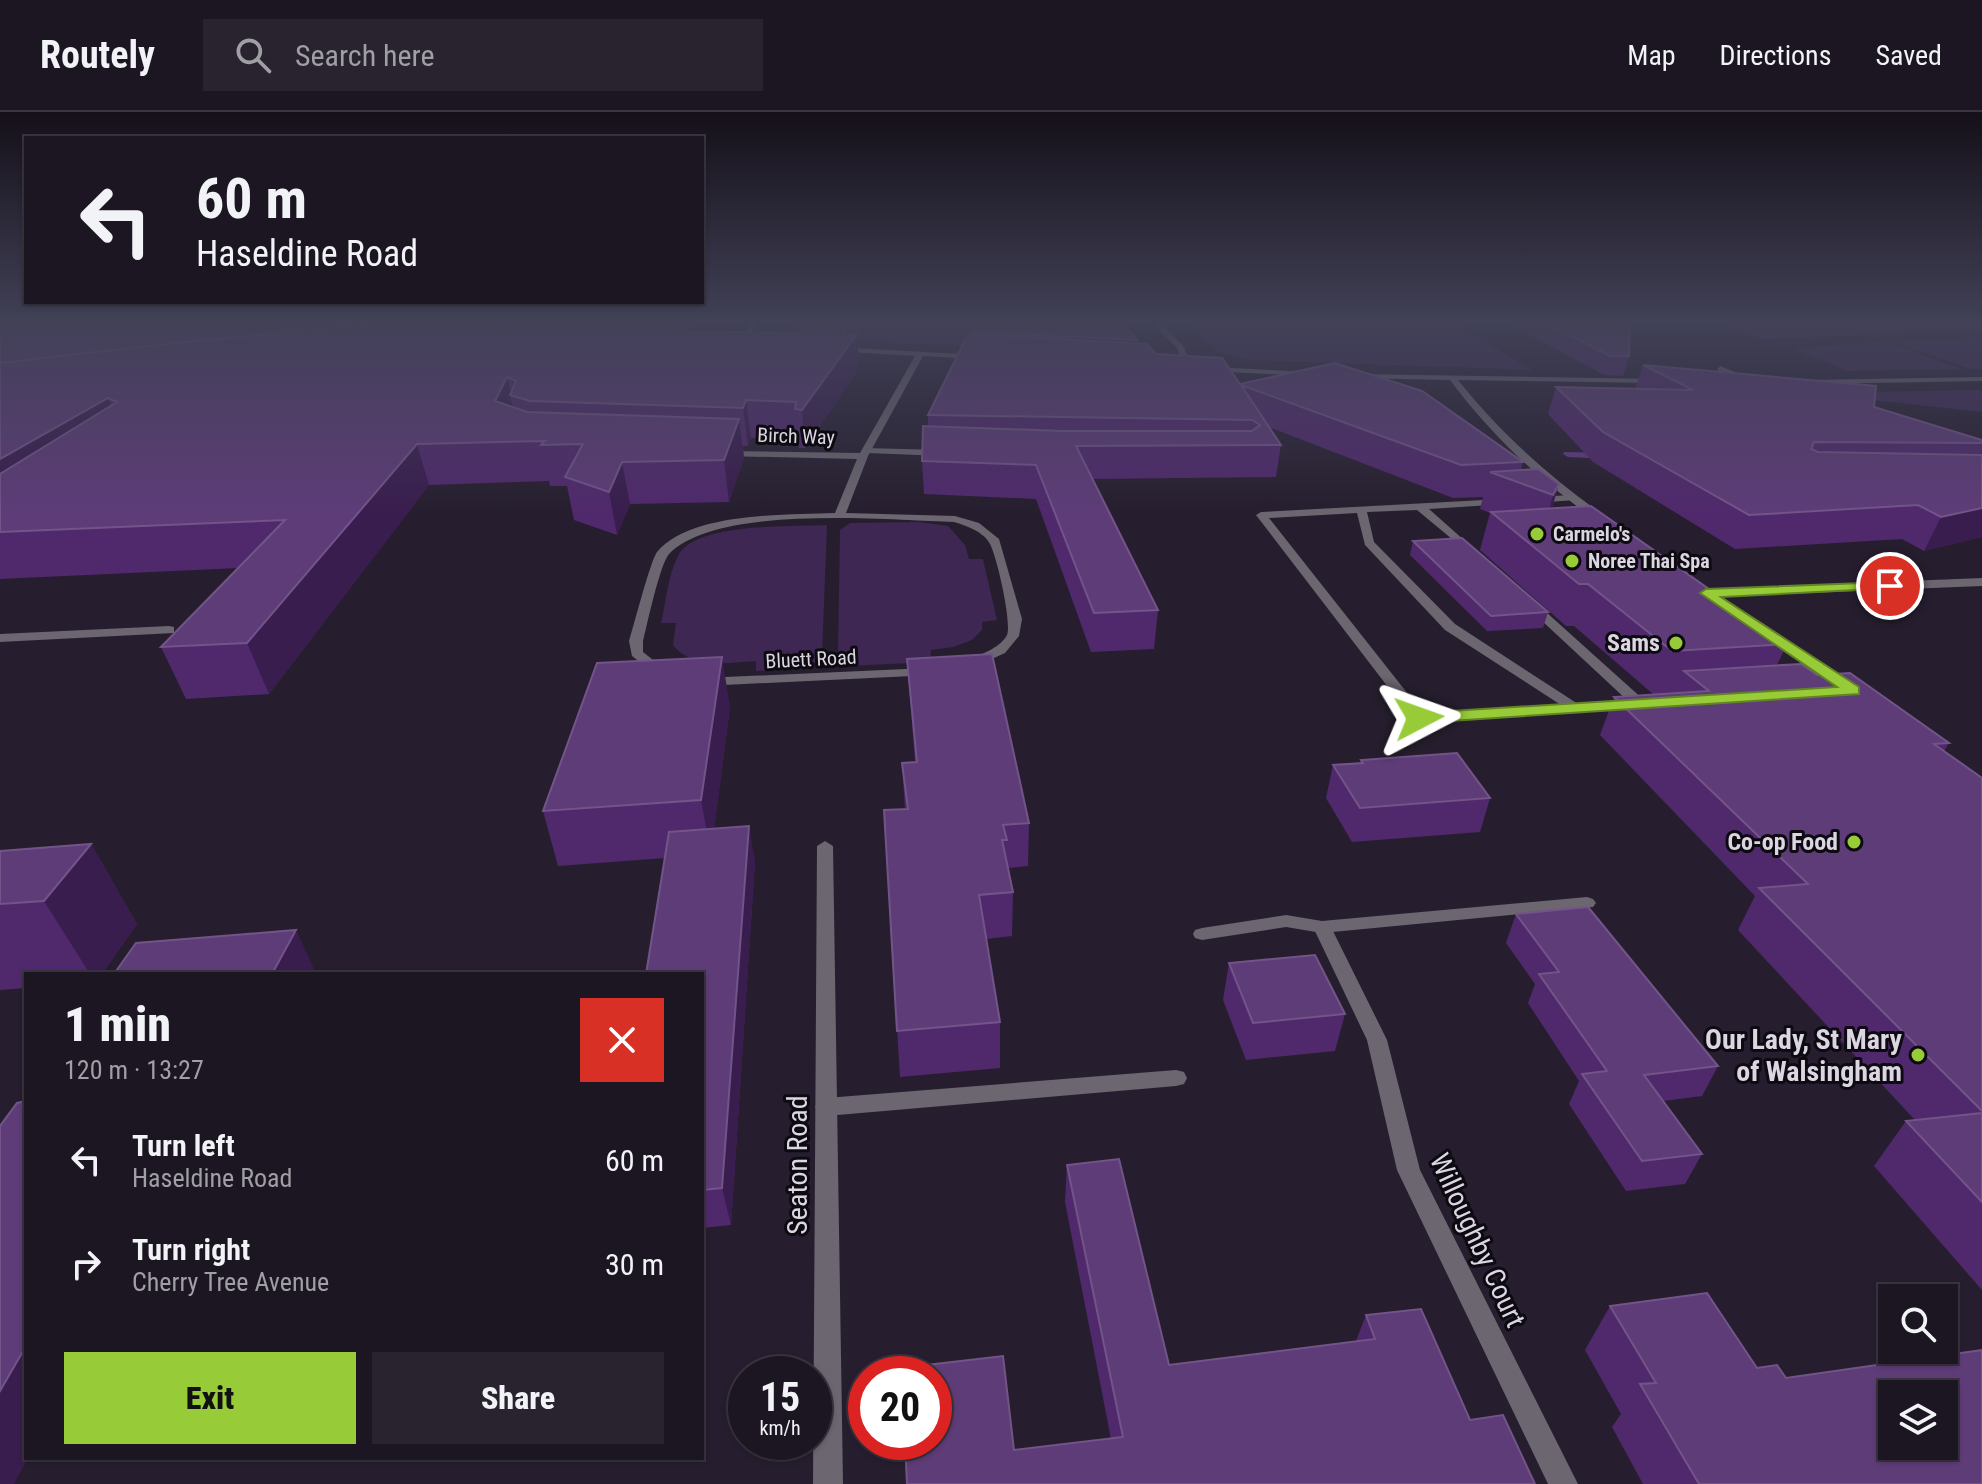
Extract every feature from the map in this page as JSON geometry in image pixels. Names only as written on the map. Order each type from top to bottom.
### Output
[{"type":"street","points":[[839,516],[865,453],[902,386]]},
{"type":"street","points":[[1458,386],[1496,435],[1608,524]]},
{"type":"street","name":"Birch Way","points":[[715,452],[957,453]]},
{"type":"street","points":[[1572,498],[1261,515],[1419,718],[1656,703]]},
{"type":"street","points":[[1419,506],[1478,558]]},
{"type":"street","points":[[1361,508],[1369,543],[1450,627],[1575,708]]},
{"type":"street","name":"Bluett Road","points":[[936,671],[684,679],[647,664],[637,653],[636,641],[661,555],[680,539],[723,525],[839,516],[955,519],[975,525],[995,541],[1016,619],[1013,636],[1000,650],[966,666]]},
{"type":"street","points":[[1706,593],[1982,582]]},
{"type":"street","points":[[1694,584],[1731,609]]},
{"type":"street","points":[[1524,600],[1640,704]]},
{"type":"street","points":[[1755,625],[1853,690],[1823,692]]},
{"type":"street","points":[[0,638],[169,630]]},
{"type":"street","name":"Seaton Road","points":[[825,846],[828,1484]]},
{"type":"street","points":[[1202,934],[1286,921],[1322,927],[1587,903]]},
{"type":"street","name":"Willoughby Court","points":[[1322,927],[1377,1040],[1409,1170],[1563,1484]]},
{"type":"street","points":[[826,1107],[1176,1078]]},
{"type":"shaded area","points":[[1982,390],[1982,412],[1808,393]]},
{"type":"shaded area","points":[[919,522],[948,526],[965,545],[969,559],[983,559],[997,620],[982,622],[982,630],[972,640],[931,650],[930,662],[848,666],[838,651],[840,530],[850,523]]},
{"type":"shaded area","points":[[827,525],[822,655],[809,668],[756,671],[756,661],[700,661],[681,653],[673,645],[676,623],[661,623],[672,572],[678,556],[688,545],[703,537],[746,528]]},
{"type":"building","points":[[0,386],[502,386],[495,401],[527,412],[739,419],[724,460],[622,462],[609,492],[565,477],[583,444],[541,445],[545,441],[417,444],[247,643],[161,647],[285,520],[0,532],[0,474],[117,402],[108,398],[0,459]]},
{"type":"building","points":[[514,386],[819,386],[802,410],[795,409],[796,402],[746,400],[743,408],[530,401],[510,395]]},
{"type":"building","points":[[942,386],[1242,386],[1281,445],[1076,446],[1158,610],[1094,613],[1036,465],[922,461],[923,426],[1062,431],[1252,431],[1260,425],[1252,420],[928,415]]},
{"type":"building","points":[[1244,386],[1407,386],[1422,391],[1523,462],[1461,465]]},
{"type":"building","points":[[1685,386],[1876,386],[1874,407],[1982,440],[1982,443],[1814,442],[1811,449],[1818,452],[1982,455],[1982,508],[1941,517],[1918,505],[1749,515],[1603,432],[1556,387],[1693,390]]},
{"type":"building","points":[[1538,469],[1559,484],[1553,495],[1490,472]]},
{"type":"building","points":[[1591,506],[1787,644],[1672,651],[1588,584],[1579,584],[1491,512]]},
{"type":"building","points":[[1462,538],[1548,612],[1491,616],[1413,541]]},
{"type":"building","points":[[992,654],[1029,823],[1003,825],[1007,840],[1002,840],[1013,892],[979,895],[1000,1022],[897,1031],[884,810],[908,809],[902,763],[917,762],[907,659]]},
{"type":"building","points":[[722,657],[701,800],[543,811],[597,663]]},
{"type":"building","points":[[1801,664],[1817,675],[1850,673],[1949,743],[1934,744],[1982,778],[1982,1111],[1759,888],[1808,884],[1614,697],[1709,691],[1684,671]]},
{"type":"building","points":[[1457,753],[1490,798],[1360,808],[1333,765],[1363,763],[1361,760]]},
{"type":"building","points":[[749,826],[722,1188],[704,1190],[704,972],[646,972],[669,832]]},
{"type":"building","points":[[91,844],[44,901],[0,904],[0,851]]},
{"type":"building","points":[[1588,907],[1718,1066],[1644,1075],[1702,1154],[1642,1161],[1582,1074],[1607,1071],[1539,974],[1559,972],[1516,914]]},
{"type":"building","points":[[296,930],[273,972],[115,972],[136,943]]},
{"type":"building","points":[[1315,955],[1345,1014],[1253,1023],[1229,963]]},
{"type":"building","points":[[24,1101],[24,1349],[0,1391],[0,1126],[17,1103]]},
{"type":"building","points":[[1982,1113],[1982,1202],[1906,1121]]},
{"type":"building","points":[[1119,1159],[1169,1365],[1375,1339],[1366,1315],[1421,1309],[1470,1420],[1503,1415],[1535,1484],[907,1484],[906,1460],[952,1460],[952,1362],[1003,1356],[1014,1450],[1123,1437],[1067,1165]]},
{"type":"building","points":[[1707,1293],[1757,1368],[1777,1365],[1786,1378],[1884,1364],[1958,1364],[1958,1353],[1982,1350],[1982,1484],[1699,1484],[1640,1384],[1656,1383],[1610,1306]]},
{"type":"waterway","points":[[1568,454],[1611,456]]},
{"type":"place","name":"Carmelo's","points":[[1537,534]]},
{"type":"place","name":"Noree Thai Spa","points":[[1572,561]]},
{"type":"place","name":"Sams","points":[[1676,643]]},
{"type":"place","name":"Co-op Food","points":[[1854,842]]},
{"type":"place","name":"Our Lady, St Mary of Walsingham","points":[[1918,1055]]},
{"type":"route","points":[[1419,718],[1853,690],[1706,593],[1890,586]]}]
